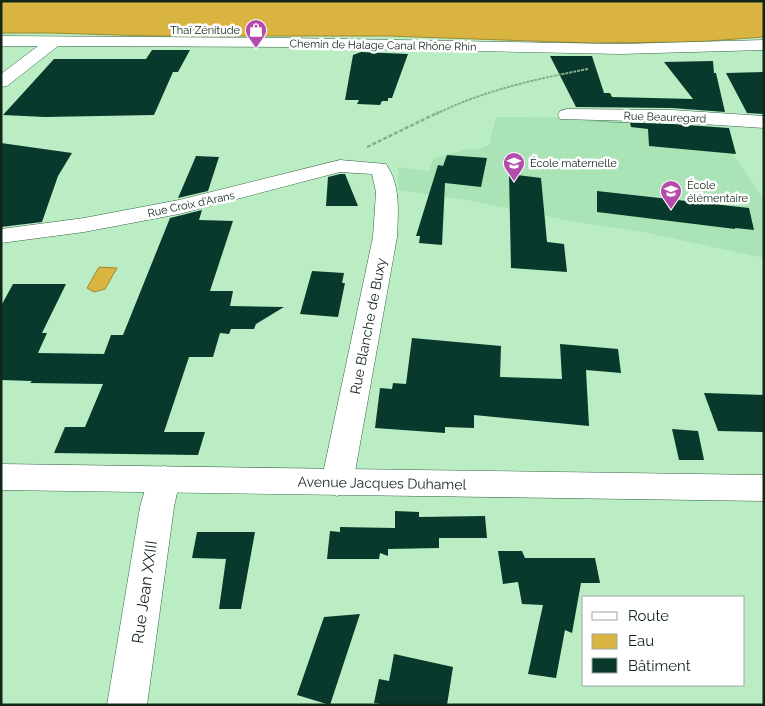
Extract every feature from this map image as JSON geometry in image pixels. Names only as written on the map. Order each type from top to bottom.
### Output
[{"type":"street","name":"Chemin de Halage Canal Rhône Rhin","points":[[1,41],[381,44],[601,50],[764,45]]},
{"type":"street","points":[[1,82],[54,41]]},
{"type":"street","name":"Rue Beauregard","points":[[567,115],[672,116],[764,122]]},
{"type":"street","name":"Rue Croix d'Arans","points":[[1,236],[75,227],[150,213],[240,193],[340,166],[379,168]]},
{"type":"street","name":"Rue Blanche de Buxy","points":[[337,483],[385,237],[386,205],[383,175],[379,168]]},
{"type":"street","name":"Avenue Jacques Duhamel","points":[[1,477],[764,488]]},
{"type":"street","name":"Rue Jean XXIII","points":[[128,705],[157,507],[164,479]]},
{"type":"path","points":[[340,166],[337,160],[378,143],[468,100],[542,78],[590,69]]},
{"type":"shaded area","points":[[496,117],[626,118],[711,122],[764,199],[764,258],[643,232],[576,222],[472,201],[398,190],[398,167],[429,171],[433,159],[468,149],[476,150],[489,145]]},
{"type":"water","points":[[1,1],[764,1],[764,37],[694,42],[589,43],[388,36],[153,36],[1,33]]},
{"type":"water","points":[[99,267],[117,268],[105,289],[94,292],[87,288]]},
{"type":"building","points":[[152,50],[190,50],[178,72],[173,72],[154,115],[45,117],[3,115],[54,59],[146,59]]},
{"type":"building","points":[[361,52],[408,54],[392,98],[388,98],[388,101],[382,101],[380,105],[357,104],[359,100],[345,100],[353,55]]},
{"type":"building","points":[[550,56],[592,56],[604,93],[610,93],[612,97],[693,99],[664,62],[713,61],[714,73],[716,73],[725,112],[672,108],[576,107]]},
{"type":"building","points":[[764,72],[764,114],[747,113],[726,73]]},
{"type":"building","points":[[583,121],[672,124],[729,128],[736,154],[649,146],[648,129],[631,127],[630,123]]},
{"type":"building","points":[[1,143],[72,153],[58,176],[42,222],[1,227]]},
{"type":"building","points":[[447,155],[487,158],[481,187],[445,183],[442,245],[419,243],[420,236],[416,236],[438,165],[443,166]]},
{"type":"building","points":[[196,156],[219,157],[208,191],[178,198]]},
{"type":"building","points":[[345,174],[358,206],[326,206],[328,177]]},
{"type":"building","points":[[509,174],[541,178],[547,242],[564,244],[567,272],[511,268]]},
{"type":"building","points":[[597,191],[749,208],[754,230],[597,212]]},
{"type":"building","points":[[202,210],[199,220],[233,221],[210,291],[233,291],[230,306],[284,307],[256,324],[254,329],[231,329],[229,334],[220,333],[213,357],[189,357],[164,432],[205,432],[198,455],[54,453],[65,427],[85,427],[103,384],[30,383],[32,381],[1,380],[1,306],[13,284],[66,284],[42,333],[47,333],[38,353],[104,354],[111,335],[123,335],[170,218]]},
{"type":"building","points":[[312,271],[344,273],[342,283],[345,283],[338,317],[300,314]]},
{"type":"building","points":[[412,338],[501,346],[500,377],[562,379],[560,344],[618,349],[621,373],[586,370],[589,426],[474,415],[474,428],[445,427],[445,433],[375,428],[380,388],[392,389],[393,383],[406,384]]},
{"type":"building","points":[[704,393],[764,395],[764,432],[718,431]]},
{"type":"building","points":[[672,429],[698,431],[704,460],[679,460]]},
{"type":"building","points":[[395,511],[419,512],[419,517],[485,516],[487,538],[439,538],[439,548],[388,549],[388,556],[380,553],[379,559],[327,559],[330,531],[340,532],[340,527],[395,528]]},
{"type":"building","points":[[197,532],[255,532],[241,609],[219,609],[226,559],[192,558]]},
{"type":"building","points":[[498,551],[522,551],[525,558],[595,558],[600,583],[581,583],[572,633],[565,630],[556,678],[528,674],[543,605],[522,604],[518,582],[503,584]]},
{"type":"building","points":[[360,614],[330,705],[297,695],[324,617]]},
{"type":"building","points":[[394,654],[453,667],[447,705],[388,705],[374,703],[379,679],[389,681]]},
{"type":"place","name":"Thaï Zénitude","points":[[256,49]]},
{"type":"place","name":"École maternelle","points":[[514,182]]},
{"type":"place","name":"École élémentaire","points":[[671,210]]}]
